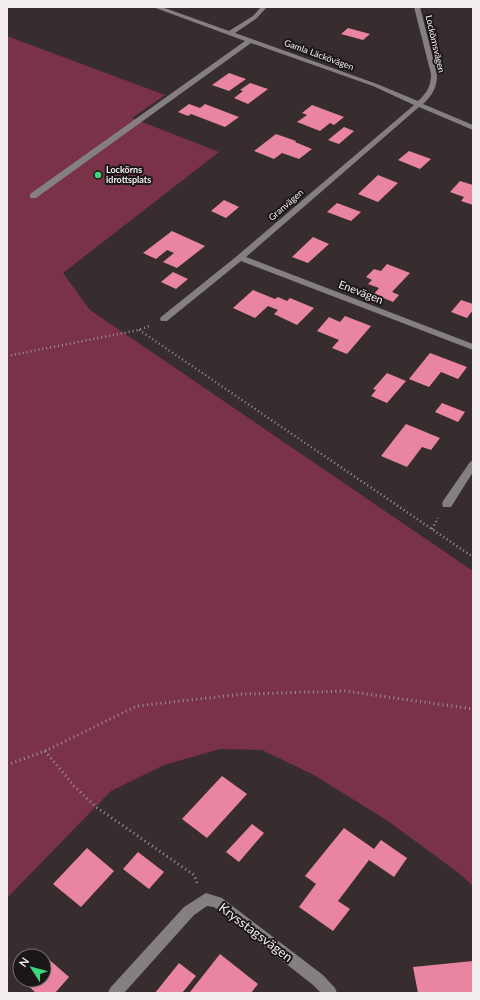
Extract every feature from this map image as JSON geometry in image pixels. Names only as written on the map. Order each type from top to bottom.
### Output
[{"type":"street","name":"Gamla Läckövägen","points":[[156,7],[375,85],[473,128]]},
{"type":"street","points":[[230,33],[255,17],[264,7]]},
{"type":"street","name":"Lockörnsvägen","points":[[417,7],[434,81],[429,95],[418,104]]},
{"type":"street","points":[[32,196],[250,40]]},
{"type":"street","name":"Granvägen","points":[[164,319],[240,258],[418,104]]},
{"type":"street","name":"Enevägen","points":[[240,258],[473,347]]},
{"type":"street","points":[[447,504],[473,464]]},
{"type":"street","name":"Krysstagsvägen","points":[[115,993],[188,911],[206,900],[217,902],[318,980],[330,993]]},
{"type":"path","points":[[7,356],[139,330],[164,319]]},
{"type":"path","points":[[139,330],[473,557]]},
{"type":"path","points":[[7,765],[46,751],[137,706],[244,694],[345,691],[473,709]]},
{"type":"path","points":[[46,751],[74,786],[96,807],[194,875],[206,900]]},
{"type":"shaded area","points":[[7,36],[165,95],[132,118],[219,152],[63,273],[90,310],[473,571],[473,886],[460,874],[388,821],[314,775],[262,750],[220,749],[164,765],[111,791],[7,898]]},
{"type":"building","points":[[348,28],[370,34],[363,40],[341,34]]},
{"type":"building","points":[[229,73],[246,79],[229,91],[212,85]]},
{"type":"building","points":[[250,83],[268,89],[248,104],[234,98],[243,91],[240,90]]},
{"type":"building","points":[[189,104],[200,108],[205,104],[239,117],[225,127],[191,114],[188,116],[178,112]]},
{"type":"building","points":[[312,105],[344,117],[334,125],[330,123],[320,131],[297,122],[307,115],[302,113]]},
{"type":"building","points":[[344,127],[354,131],[339,144],[328,140]]},
{"type":"building","points":[[276,134],[296,141],[295,142],[312,149],[299,159],[282,153],[274,159],[254,151]]},
{"type":"building","points":[[409,151],[431,159],[420,169],[398,160]]},
{"type":"building","points":[[378,175],[398,183],[378,202],[358,194]]},
{"type":"building","points":[[460,181],[473,185],[473,205],[461,201],[464,197],[450,192]]},
{"type":"building","points":[[224,200],[239,207],[226,218],[211,211]]},
{"type":"building","points":[[337,203],[361,212],[351,221],[327,212]]},
{"type":"building","points":[[172,231],[205,246],[177,268],[163,262],[174,253],[167,250],[156,259],[143,253]]},
{"type":"building","points":[[313,237],[329,244],[308,263],[292,257]]},
{"type":"building","points":[[387,264],[410,273],[392,292],[399,295],[393,302],[374,294],[379,288],[368,284],[372,280],[366,277],[374,269],[381,271]]},
{"type":"building","points":[[173,272],[188,279],[176,289],[161,282]]},
{"type":"building","points":[[253,290],[275,299],[278,297],[287,301],[290,298],[314,308],[297,325],[274,314],[278,310],[268,306],[255,318],[233,308]]},
{"type":"building","points":[[461,300],[473,304],[473,310],[467,318],[451,312]]},
{"type":"building","points":[[345,316],[371,326],[347,354],[332,348],[339,340],[317,331],[329,317],[340,322]]},
{"type":"building","points":[[430,353],[467,367],[458,379],[441,372],[429,387],[409,379]]},
{"type":"building","points":[[387,373],[406,381],[387,403],[371,396],[376,390],[373,389]]},
{"type":"building","points":[[442,403],[465,412],[458,422],[435,412]]},
{"type":"building","points":[[406,424],[440,438],[431,450],[422,447],[407,467],[381,456]]},
{"type":"building","points":[[222,776],[247,794],[207,838],[182,819]]},
{"type":"building","points":[[252,824],[264,833],[239,862],[226,852]]},
{"type":"building","points":[[344,828],[374,849],[381,840],[407,858],[394,877],[369,860],[338,901],[350,909],[333,931],[299,907],[316,884],[305,876]]},
{"type":"building","points":[[87,848],[114,871],[81,907],[53,884]]},
{"type":"building","points":[[138,852],[164,872],[149,889],[123,869]]},
{"type":"building","points":[[220,954],[258,984],[251,993],[190,992]]},
{"type":"building","points":[[473,961],[473,993],[418,993],[413,967]]},
{"type":"building","points":[[52,962],[69,977],[55,993],[36,993],[31,988],[52,988]]},
{"type":"building","points":[[179,963],[196,976],[182,993],[155,993]]},
{"type":"place","name":"Lockörns idrottsplats","points":[[98,175]]}]
